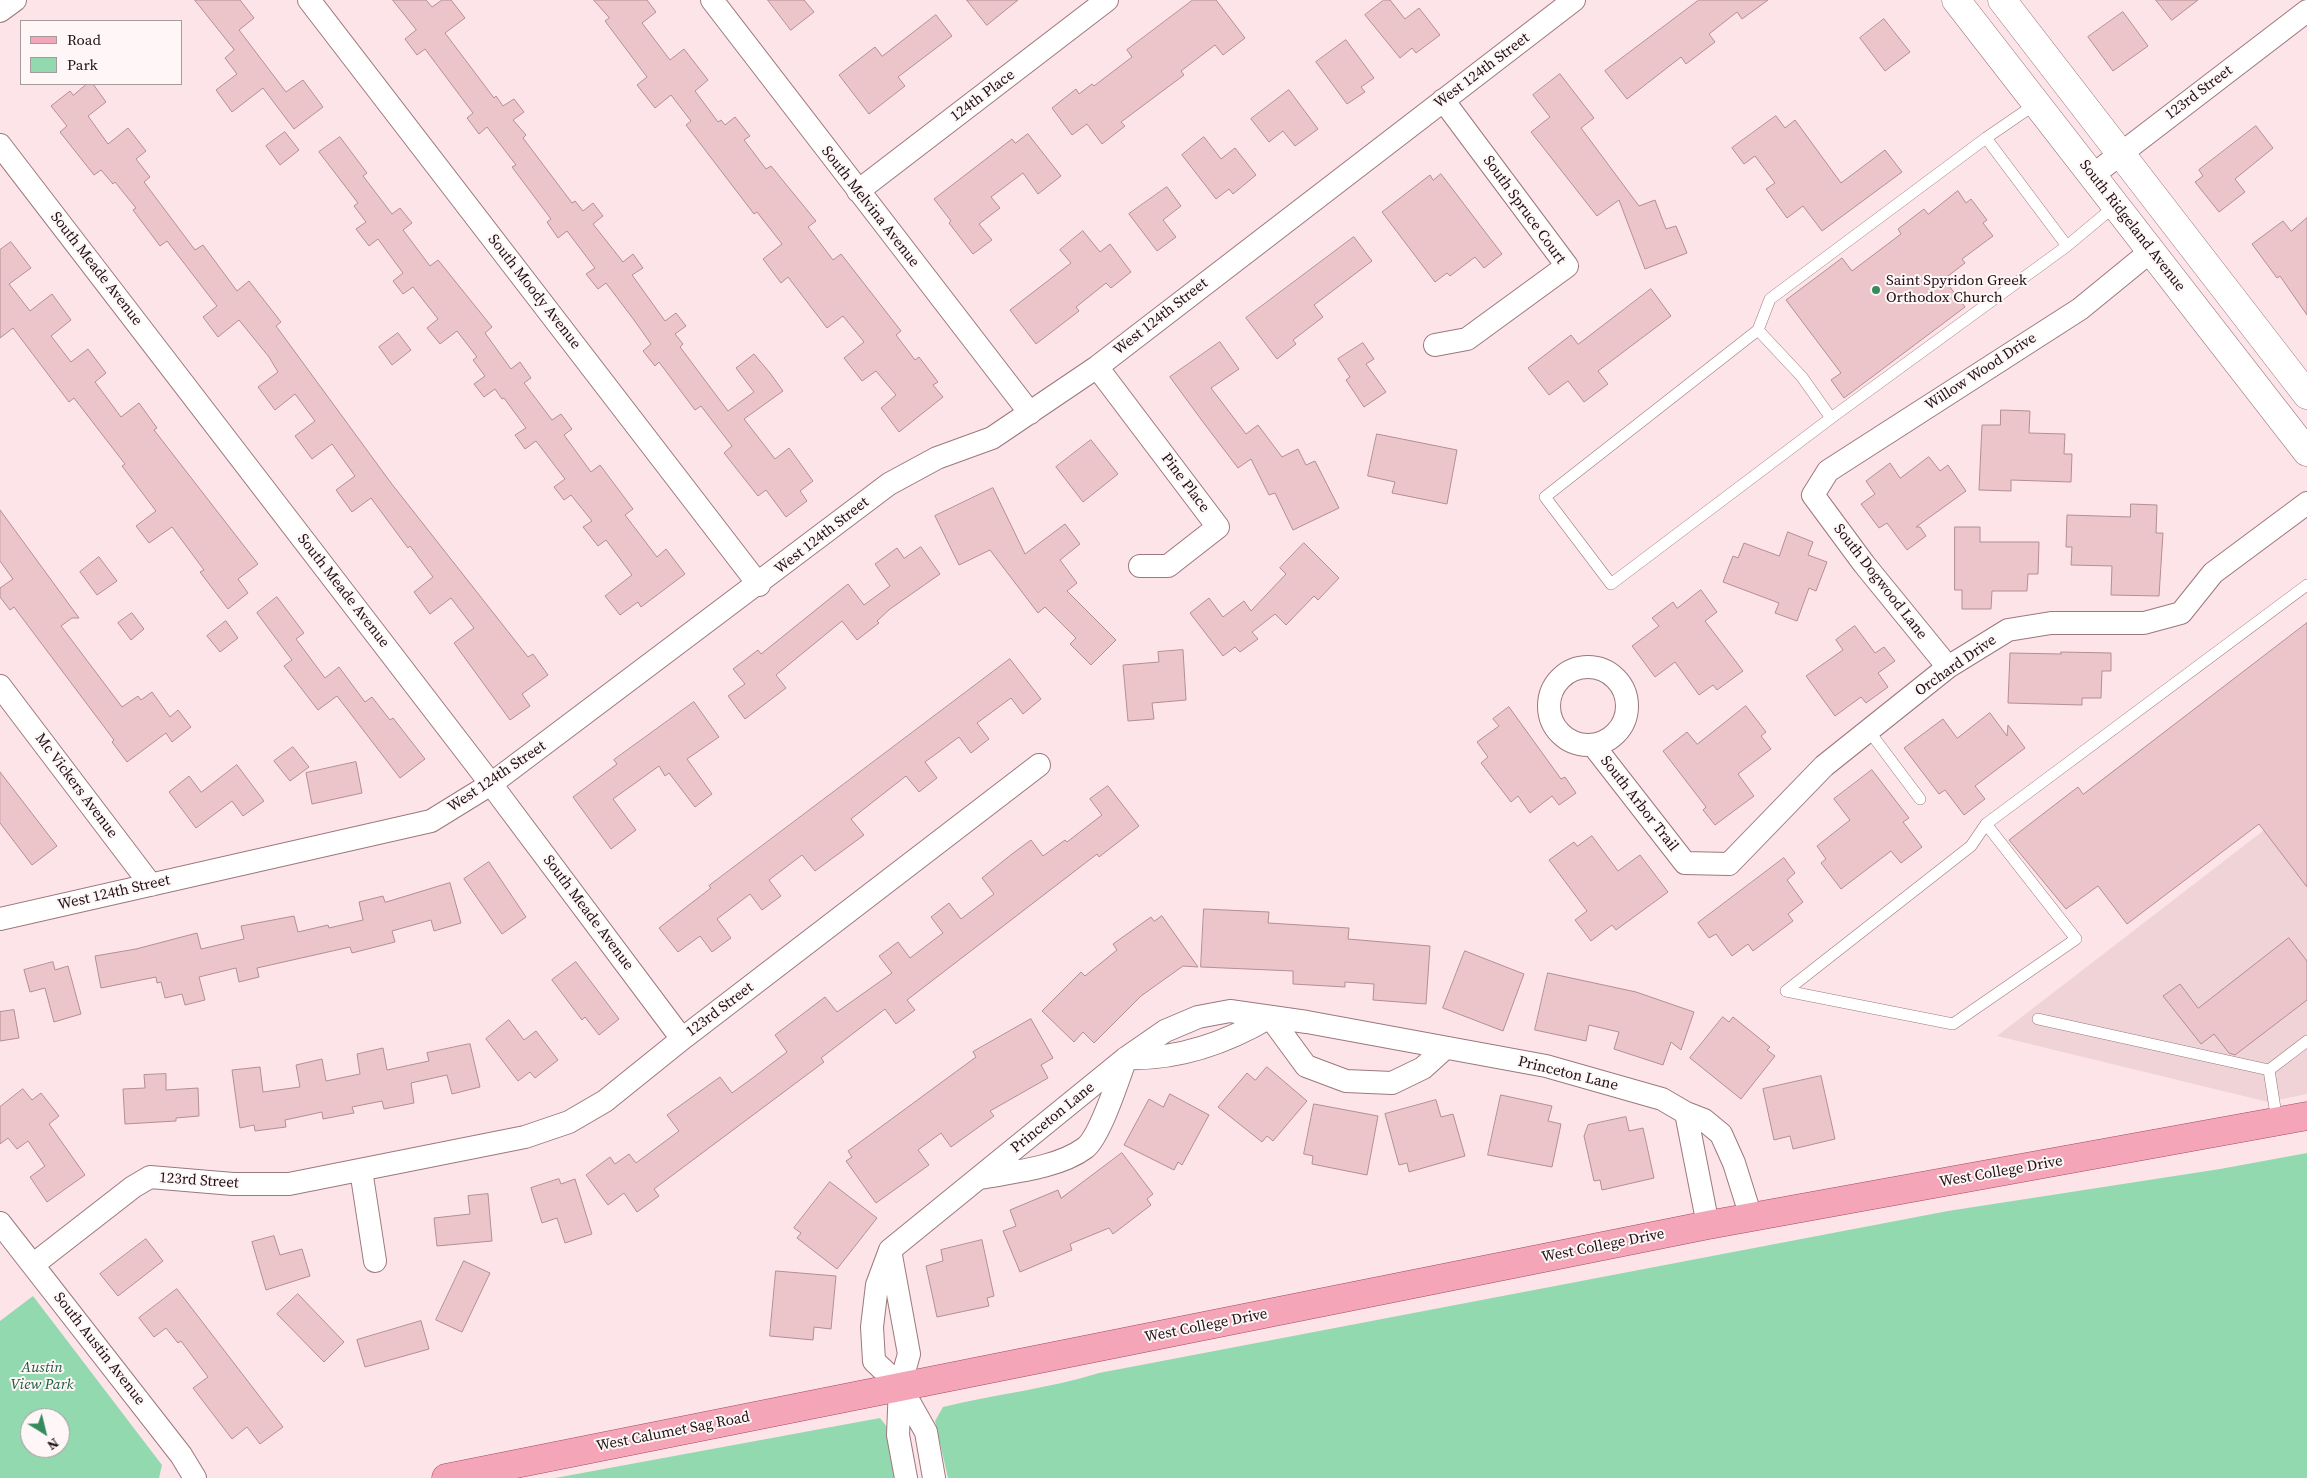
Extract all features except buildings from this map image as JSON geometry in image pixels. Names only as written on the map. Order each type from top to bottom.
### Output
[{"type":"main road","name":"South Ridgeland Avenue","points":[[1956,0],[2307,452]]},
{"type":"main road","points":[[2002,0],[2307,395]]},
{"type":"main road","name":"West College Drive","points":[[900,1386],[1708,1225],[2307,1116]]},
{"type":"main road","name":"West Calumet Sag Road","points":[[446,1478],[900,1386]]},
{"type":"street","points":[[0,11],[15,0]]},
{"type":"street","name":"South Moody Avenue","points":[[309,0],[758,584]]},
{"type":"street","name":"South Melvina Avenue","points":[[712,0],[1030,414]]},
{"type":"street","name":"124th Place","points":[[858,191],[1107,0]]},
{"type":"street","name":"West 124th Street","points":[[0,919],[431,821],[491,784],[889,484],[919,466],[992,438],[1097,367],[1574,0]]},
{"type":"street","name":"123rd Street","points":[[2093,175],[2120,152],[2307,11]]},
{"type":"street","name":"South Spruce Court","points":[[1435,345],[1468,339],[1567,266],[1443,100]]},
{"type":"street","name":"South Meade Avenue","points":[[0,145],[491,784],[682,1039]]},
{"type":"street","name":"Willow Wood Drive","points":[[1813,495],[1828,471],[2080,309],[2151,250]]},
{"type":"street","name":"Pine Place","points":[[1097,367],[1218,527],[1168,566],[1140,566]]},
{"type":"street","name":"South Dogwood Lane","points":[[1813,495],[1864,564],[1948,667]]},
{"type":"street","name":"Orchard Drive","points":[[1684,863],[1729,864],[1824,766],[1948,667],[2008,630],[2051,624],[2144,623],[2181,612],[2213,573],[2307,503]]},
{"type":"street","name":"Mc Vickers Avenue","points":[[0,686],[151,885]]},
{"type":"street","name":"South Arbor Trail","points":[[1593,745],[1684,863]]},
{"type":"street","name":"123rd Street","points":[[34,1264],[133,1187],[150,1177],[233,1184],[289,1184],[525,1137],[569,1122],[606,1101],[682,1039],[1039,765]]},
{"type":"street","name":"Princeton Lane","points":[[890,1250],[1126,1058],[1165,1031],[1198,1017],[1230,1011],[1307,1022],[1546,1066],[1662,1098],[1686,1113],[1704,1120],[1721,1134],[1734,1163],[1751,1217]]},
{"type":"street","points":[[1126,1058],[1155,1059],[1209,1046],[1241,1035],[1270,1017],[1306,1066],[1346,1081],[1392,1083],[1423,1068],[1445,1048]]},
{"type":"street","name":"Princeton Lane","points":[[979,1178],[1044,1167],[1086,1147],[1108,1110],[1126,1058]]},
{"type":"street","points":[[1686,1113],[1708,1225]]},
{"type":"street","points":[[362,1170],[375,1261]]},
{"type":"street","name":"South Austin Avenue","points":[[0,1223],[182,1455],[195,1478]]},
{"type":"street","points":[[890,1250],[909,1354],[900,1386],[898,1435],[906,1478]]},
{"type":"street","points":[[890,1250],[877,1284],[872,1327],[874,1361],[900,1386],[926,1432],[934,1478]]},
{"type":"lane","points":[[2037,103],[1986,138],[1770,299],[1758,330],[1545,498],[1611,584],[1831,418],[2066,246],[2116,205]]},
{"type":"lane","points":[[1986,138],[2066,246]]},
{"type":"lane","points":[[1758,330],[1802,377],[1831,418]]},
{"type":"lane","points":[[1986,824],[2076,939],[1953,1024],[1786,991],[1971,846],[1986,824],[2307,585]]},
{"type":"lane","points":[[1868,731],[1920,798]]},
{"type":"lane","points":[[2038,1019],[2269,1070],[2307,1041]]},
{"type":"lane","points":[[2269,1070],[2277,1121]]},
{"type":"shaded area","points":[[2307,797],[2307,1094],[2268,1102],[1997,1036]]},
{"type":"green space","points":[[2307,1153],[2307,1478],[948,1478],[935,1421],[943,1407],[1080,1379],[1099,1373],[1948,1211],[2220,1169]]},
{"type":"green space","name":"Austin View Park","points":[[33,1296],[162,1465],[159,1478],[0,1478],[0,1321]]},
{"type":"green space","points":[[880,1418],[891,1432],[899,1478],[555,1478]]},
{"type":"place","name":"Saint Spyridon Greek Orthodox Church","points":[[1876,290]]}]
